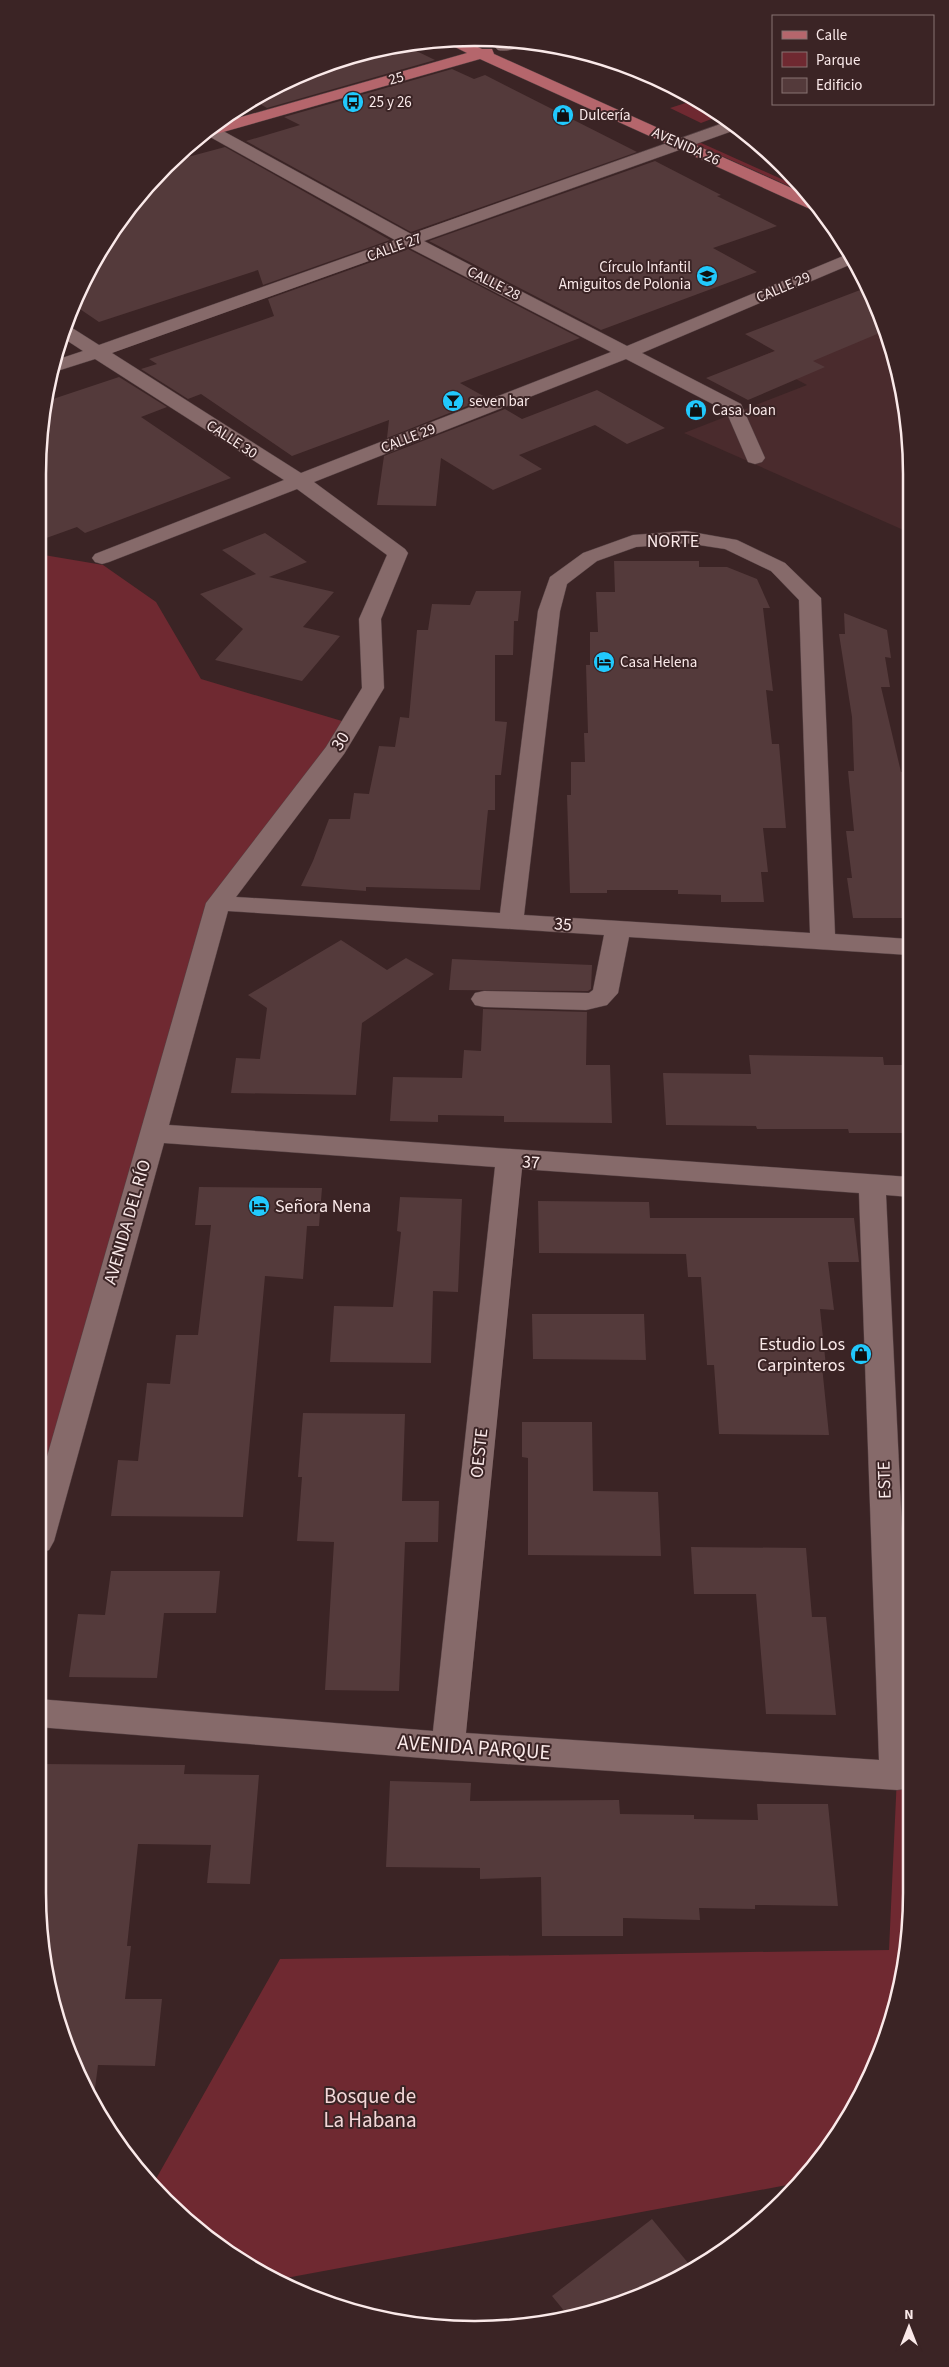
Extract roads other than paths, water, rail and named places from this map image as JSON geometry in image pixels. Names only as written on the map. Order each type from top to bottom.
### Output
[{"type":"main road","name":"25","points":[[228,125],[483,47],[503,47]]},
{"type":"main road","name":"AVENIDA 26","points":[[483,47],[684,136],[801,198]]},
{"type":"main road","points":[[503,47],[631,104]]},
{"type":"main road","name":"AVENIDA 26","points":[[704,136],[721,144]]},
{"type":"street","name":"CALLE 27","points":[[61,365],[410,241],[684,136],[704,136],[725,128]]},
{"type":"street","name":"CALLE 28","points":[[214,135],[410,241],[734,408],[755,458]]},
{"type":"street","name":"CALLE 29","points":[[102,558],[628,352],[845,260]]},
{"type":"street","name":"CALLE 30","points":[[70,335],[299,481],[398,553]]},
{"type":"street","name":"NORTE","points":[[511,921],[549,611],[556,581],[590,557],[633,541],[686,537],[730,544],[778,567],[810,598],[823,942]]},
{"type":"street","name":"30","points":[[218,903],[336,749],[373,688],[370,619],[398,553]]},
{"type":"street","name":"35","points":[[218,903],[903,947]]},
{"type":"street","name":"AVENIDA DEL RÍO","points":[[46,1512],[218,903]]},
{"type":"street","points":[[484,999],[586,1002],[598,999],[605,993],[618,928]]},
{"type":"street","name":"37","points":[[152,1133],[509,1160],[903,1187]]},
{"type":"street","name":"OESTE","points":[[448,1746],[509,1160]]},
{"type":"street","name":"ESTE","points":[[872,1185],[903,1757]]},
{"type":"street","name":"AVENIDA PARQUE","points":[[46,1714],[448,1746],[903,1775]]},
{"type":"place","name":"25 y 26","points":[[353,102]]},
{"type":"place","name":"Dulcería","points":[[563,115]]},
{"type":"place","name":"Círculo Infantil Amiguitos de Polonia","points":[[707,276]]},
{"type":"place","name":"seven bar","points":[[453,401]]},
{"type":"place","name":"Casa Joan","points":[[696,410]]},
{"type":"place","name":"Casa Helena","points":[[604,662]]},
{"type":"place","name":"Señora Nena","points":[[259,1206]]},
{"type":"place","name":"Estudio Los Carpinteros","points":[[861,1354]]},
{"type":"park label","name":"Bosque de La Habana","points":[[370,2108]]}]
